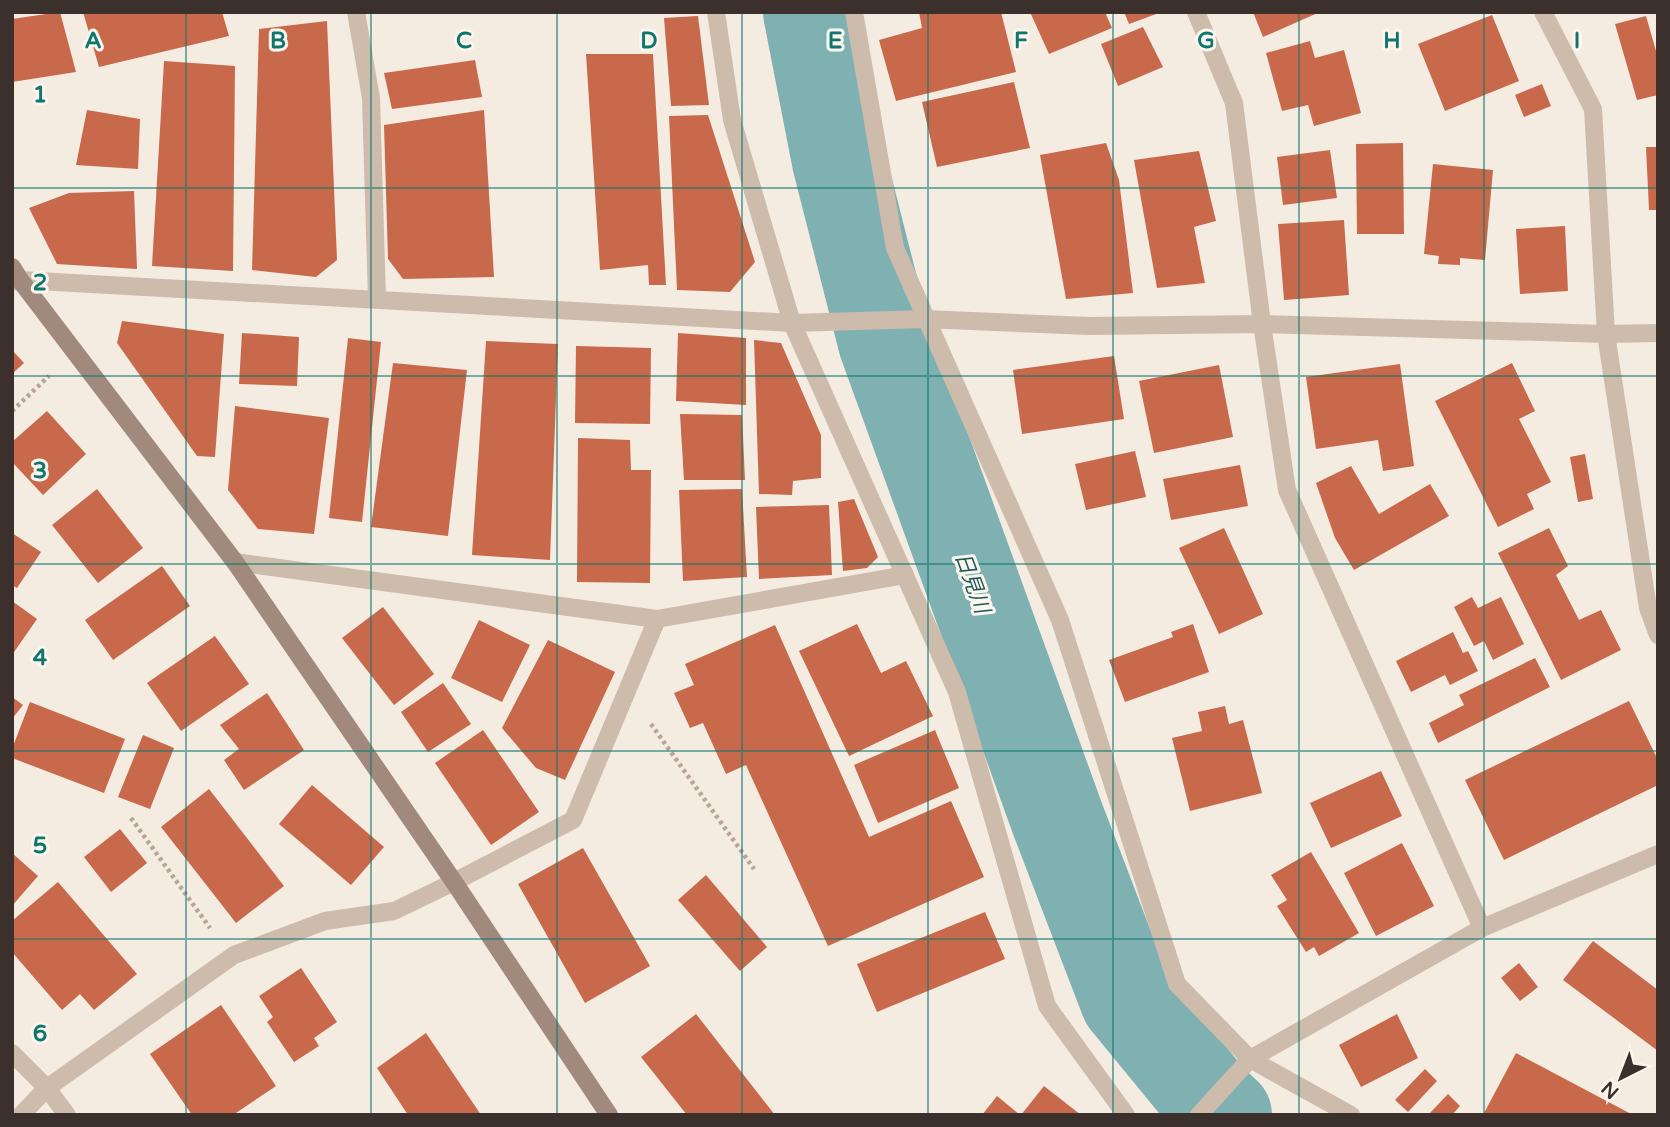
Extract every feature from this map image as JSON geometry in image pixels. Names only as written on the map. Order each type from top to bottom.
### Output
[{"type":"street","points":[[356,12],[370,98],[377,299]]},
{"type":"street","points":[[716,12],[732,120],[792,323],[957,692],[1047,1006],[1126,1115]]},
{"type":"street","points":[[854,12],[895,248],[1060,620],[1177,984],[1250,1059],[1351,1115]]},
{"type":"street","points":[[1196,12],[1234,103],[1262,324],[1287,490],[1482,928]]},
{"type":"street","points":[[1543,12],[1593,109],[1606,334],[1648,608],[1658,635]]},
{"type":"street","points":[[15,276],[792,323],[925,318],[1089,326],[1262,324],[1606,334],[1658,333]]},
{"type":"street","points":[[15,276],[235,562],[610,1115]]},
{"type":"street","points":[[235,562],[657,619],[905,575]]},
{"type":"street","points":[[21,1115],[47,1088],[231,957],[325,921],[394,911],[573,820],[657,619]]},
{"type":"street","points":[[1199,1115],[1250,1059],[1482,928],[1658,854]]},
{"type":"street","points":[[12,1053],[47,1088],[67,1115]]},
{"type":"path","points":[[12,411],[74,352]]},
{"type":"path","points":[[627,690],[754,869]]},
{"type":"path","points":[[131,818],[231,957]]},
{"type":"building","points":[[60,12],[76,72],[12,82],[12,19]]},
{"type":"building","points":[[83,12],[222,12],[229,36],[99,67]]},
{"type":"building","points":[[919,12],[1001,12],[1016,72],[896,101],[879,40],[922,28]]},
{"type":"building","points":[[1030,12],[1105,12],[1112,28],[1049,54]]},
{"type":"building","points":[[1124,12],[1159,12],[1159,13],[1129,24]]},
{"type":"building","points":[[1253,12],[1320,12],[1263,37]]},
{"type":"building","points":[[1492,15],[1519,81],[1445,111],[1418,44]]},
{"type":"building","points":[[698,16],[709,105],[671,106],[664,18]]},
{"type":"building","points":[[1646,16],[1656,51],[1658,50],[1658,95],[1637,100],[1615,24]]},
{"type":"building","points":[[327,21],[337,260],[316,277],[252,270],[259,29]]},
{"type":"building","points":[[1143,27],[1163,67],[1118,86],[1101,44]]},
{"type":"building","points":[[1310,41],[1315,58],[1344,50],[1361,113],[1314,126],[1308,105],[1282,111],[1266,53]]},
{"type":"building","points":[[586,54],[653,54],[666,285],[649,285],[648,265],[600,270]]},
{"type":"building","points":[[475,60],[482,97],[392,109],[384,73]]},
{"type":"building","points":[[164,61],[235,66],[233,271],[152,266]]},
{"type":"building","points":[[1014,82],[1030,148],[937,167],[922,102]]},
{"type":"building","points":[[1542,84],[1551,106],[1524,117],[1515,95]]},
{"type":"building","points":[[87,110],[140,119],[138,169],[76,165]]},
{"type":"building","points":[[484,110],[494,277],[403,279],[388,259],[384,125]]},
{"type":"building","points":[[708,115],[755,262],[730,292],[677,290],[669,116]]},
{"type":"building","points":[[1106,143],[1119,180],[1133,293],[1066,299],[1040,155]]},
{"type":"building","points":[[1403,143],[1404,234],[1357,234],[1356,144]]},
{"type":"building","points":[[1646,147],[1658,147],[1658,210],[1649,210]]},
{"type":"building","points":[[1330,150],[1337,198],[1283,205],[1277,157]]},
{"type":"building","points":[[1199,151],[1216,221],[1194,227],[1205,283],[1157,288],[1134,160]]},
{"type":"building","points":[[1433,164],[1493,170],[1485,260],[1460,258],[1460,265],[1438,264],[1439,256],[1424,254]]},
{"type":"building","points":[[134,191],[137,269],[57,264],[29,208],[69,193]]},
{"type":"building","points":[[1344,220],[1349,295],[1284,300],[1278,224]]},
{"type":"building","points":[[1565,226],[1568,291],[1520,294],[1516,229]]},
{"type":"building","points":[[122,321],[224,334],[215,457],[197,456],[117,343]]},
{"type":"building","points":[[242,333],[299,337],[297,386],[239,384]]},
{"type":"building","points":[[678,333],[746,338],[746,405],[676,401]]},
{"type":"building","points":[[348,338],[381,342],[362,522],[329,518]]},
{"type":"building","points":[[754,340],[781,343],[821,435],[821,478],[793,481],[792,495],[759,494]]},
{"type":"building","points":[[486,341],[558,344],[550,560],[472,555]]},
{"type":"building","points":[[576,346],[651,348],[650,424],[575,423]]},
{"type":"building","points":[[12,350],[24,363],[12,374]]},
{"type":"building","points":[[1114,356],[1124,419],[1022,434],[1013,370]]},
{"type":"building","points":[[393,363],[467,370],[448,536],[371,527]]},
{"type":"building","points":[[1512,363],[1535,411],[1519,419],[1551,482],[1527,494],[1534,509],[1498,527],[1435,401]]},
{"type":"building","points":[[1400,364],[1414,466],[1383,471],[1378,440],[1316,449],[1306,377]]},
{"type":"building","points":[[1219,365],[1233,437],[1154,453],[1139,381]]},
{"type":"building","points":[[235,406],[329,418],[314,534],[258,529],[228,490]]},
{"type":"building","points":[[47,411],[86,454],[43,495],[12,462],[12,442]]},
{"type":"building","points":[[680,414],[742,415],[745,480],[684,480]]},
{"type":"building","points":[[578,438],[630,440],[631,470],[651,470],[650,583],[577,582]]},
{"type":"building","points":[[1135,451],[1146,497],[1086,510],[1075,464]]},
{"type":"building","points":[[1585,454],[1593,499],[1578,502],[1570,457]]},
{"type":"building","points":[[1240,465],[1248,506],[1171,520],[1163,479]]},
{"type":"building","points":[[1351,466],[1379,514],[1430,484],[1449,516],[1354,570],[1335,538],[1316,483]]},
{"type":"building","points":[[97,489],[143,548],[98,583],[52,525]]},
{"type":"building","points":[[742,489],[747,577],[683,581],[679,490]]},
{"type":"building","points":[[854,499],[878,557],[867,568],[843,571],[838,502]]},
{"type":"building","points":[[829,505],[832,575],[759,579],[756,507]]},
{"type":"building","points":[[1224,528],[1263,614],[1219,634],[1179,548]]},
{"type":"building","points":[[1549,528],[1568,566],[1556,575],[1579,620],[1601,610],[1621,650],[1561,680],[1498,553]]},
{"type":"building","points":[[12,533],[41,552],[17,588],[12,585]]},
{"type":"building","points":[[162,566],[190,606],[113,660],[85,620]]},
{"type":"building","points":[[1472,597],[1478,608],[1501,597],[1524,644],[1493,660],[1484,641],[1474,646],[1454,607]]},
{"type":"building","points":[[12,601],[37,619],[12,655]]},
{"type":"building","points":[[383,607],[434,674],[394,705],[342,638]]},
{"type":"building","points":[[479,620],[530,645],[502,702],[451,678]]},
{"type":"building","points":[[857,624],[881,673],[906,661],[933,716],[849,756],[799,651]]},
{"type":"building","points":[[1193,624],[1209,672],[1125,702],[1109,660],[1173,637],[1171,632]]},
{"type":"building","points":[[775,625],[869,837],[951,801],[984,877],[828,946],[746,765],[726,774],[703,723],[690,728],[674,693],[694,685],[685,664]]},
{"type":"building","points":[[1453,632],[1463,653],[1468,651],[1478,671],[1450,685],[1445,675],[1411,692],[1396,661]]},
{"type":"building","points":[[215,636],[249,684],[181,731],[147,683]]},
{"type":"building","points":[[548,640],[615,672],[565,780],[536,768],[502,728]]},
{"type":"building","points":[[1535,658],[1550,687],[1438,743],[1429,723],[1464,705],[1459,695]]},
{"type":"building","points":[[443,683],[471,724],[428,752],[401,712]]},
{"type":"building","points":[[267,693],[304,750],[244,790],[224,760],[239,749],[220,725]]},
{"type":"building","points":[[12,697],[23,705],[12,719]]},
{"type":"building","points":[[1629,701],[1658,760],[1658,785],[1504,860],[1465,780]]},
{"type":"building","points":[[30,702],[125,739],[104,793],[12,758],[12,749]]},
{"type":"building","points":[[1225,706],[1229,724],[1243,720],[1262,793],[1190,811],[1172,738],[1202,731],[1198,712]]},
{"type":"building","points":[[483,730],[539,812],[491,845],[435,763]]},
{"type":"building","points":[[935,730],[959,788],[878,823],[854,765]]},
{"type":"building","points":[[143,735],[174,748],[150,809],[118,797]]},
{"type":"building","points":[[1381,771],[1402,816],[1331,848],[1310,803]]},
{"type":"building","points":[[312,785],[384,847],[351,885],[279,824]]},
{"type":"building","points":[[209,789],[284,886],[236,923],[161,827]]},
{"type":"building","points":[[120,829],[147,863],[111,892],[84,857]]},
{"type":"building","points":[[1402,843],[1434,906],[1376,936],[1344,873]]},
{"type":"building","points":[[583,848],[650,966],[585,1003],[518,884]]},
{"type":"building","points":[[1311,852],[1359,933],[1319,956],[1314,947],[1306,952],[1277,906],[1287,900],[1271,875]]},
{"type":"building","points":[[12,853],[38,876],[12,906]]},
{"type":"building","points":[[706,875],[767,947],[740,971],[678,900]]},
{"type":"building","points":[[58,882],[137,974],[94,1010],[80,994],[62,1010],[12,952],[12,921]]},
{"type":"building","points":[[985,912],[1005,959],[877,1012],[857,964]]},
{"type":"building","points":[[1593,941],[1658,990],[1658,1051],[1563,980]]},
{"type":"building","points":[[1519,963],[1538,987],[1520,1001],[1501,978]]},
{"type":"building","points":[[301,968],[337,1022],[314,1038],[319,1046],[294,1062],[267,1022],[273,1017],[259,996]]},
{"type":"building","points":[[221,1005],[276,1086],[233,1115],[192,1115],[150,1054]]},
{"type":"building","points":[[696,1014],[775,1115],[687,1115],[641,1057]]},
{"type":"building","points":[[1397,1014],[1418,1058],[1361,1087],[1339,1045]]},
{"type":"building","points":[[426,1033],[481,1115],[408,1115],[377,1068]]},
{"type":"building","points":[[1516,1053],[1633,1115],[1483,1115]]},
{"type":"building","points":[[1425,1069],[1437,1081],[1408,1112],[1395,1100]]},
{"type":"building","points":[[1044,1086],[1081,1115],[1021,1115]]},
{"type":"building","points":[[1448,1094],[1460,1106],[1452,1115],[1428,1115]]},
{"type":"building","points":[[997,1096],[1020,1115],[982,1115]]},
{"type":"waterway","name":"日見川","points":[[810,12],[839,161],[885,342],[1058,820],[1127,1000],[1209,1100],[1225,1115]]}]
